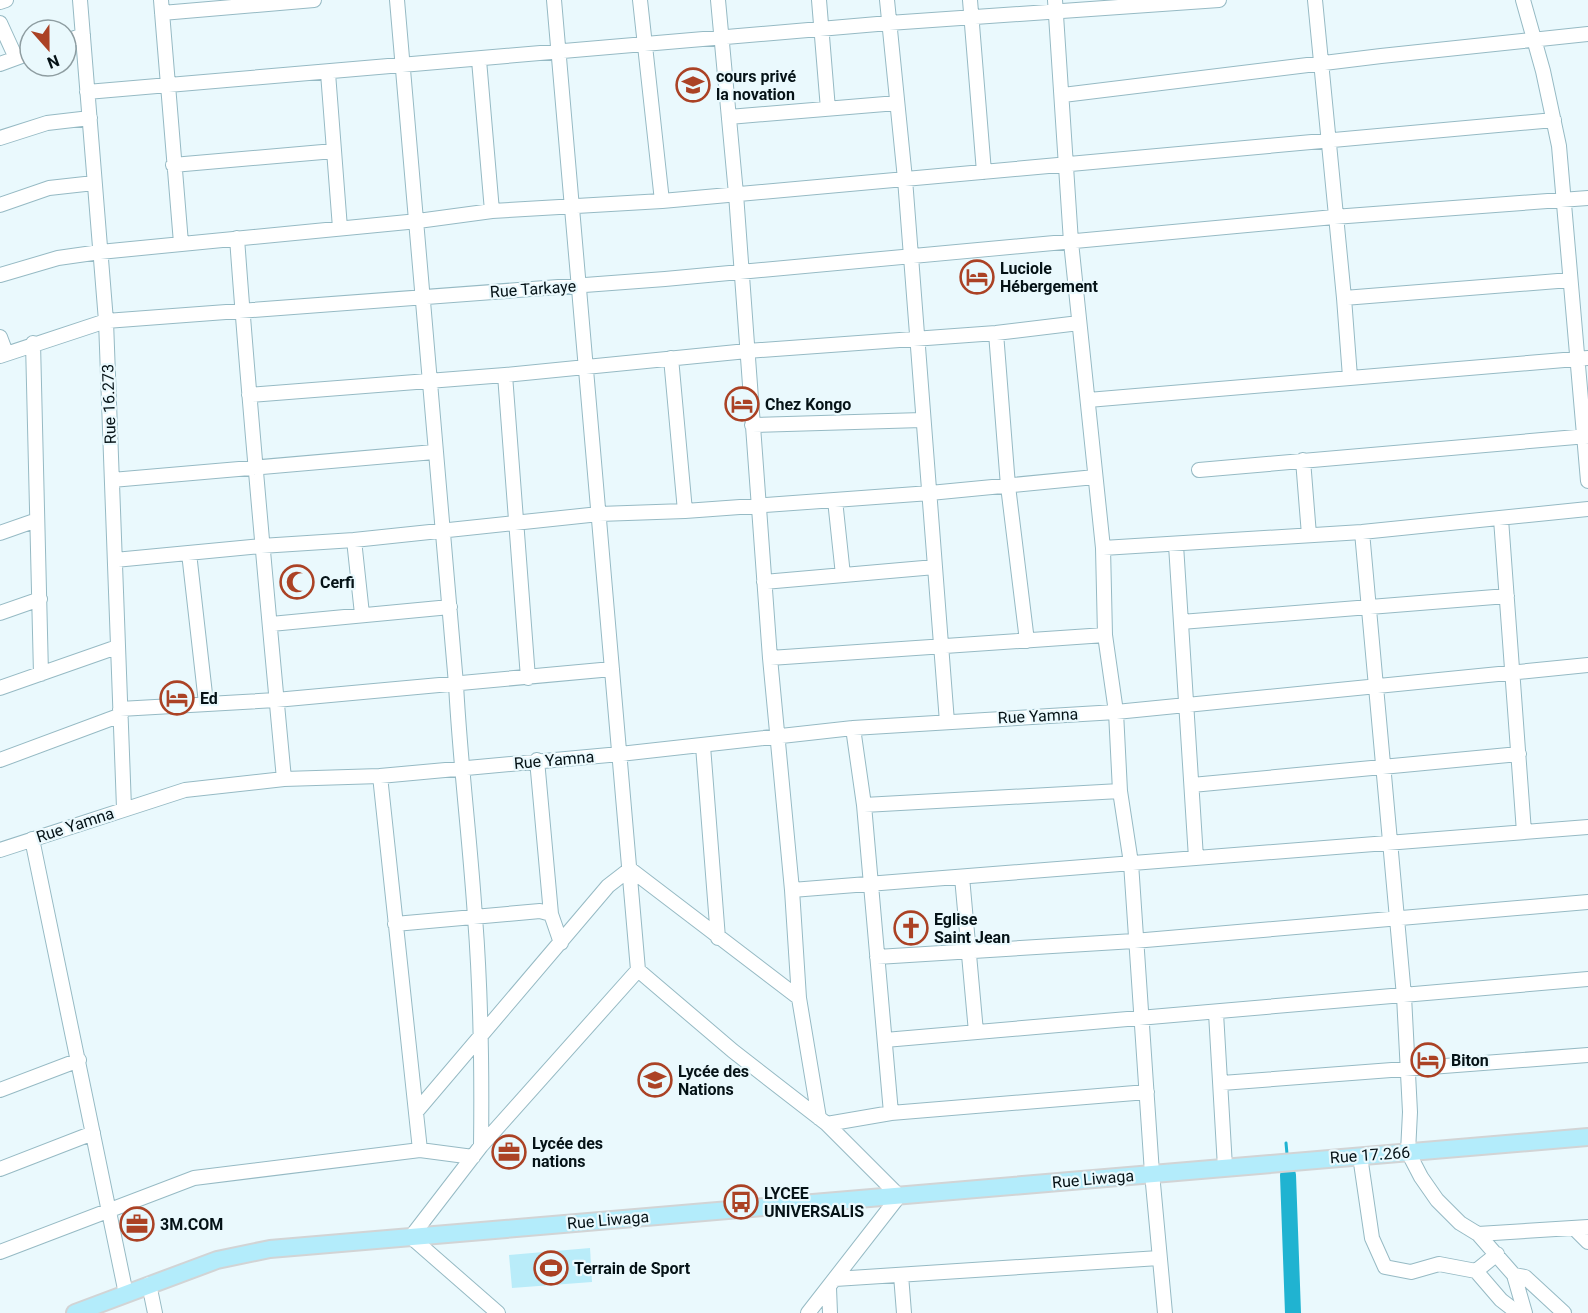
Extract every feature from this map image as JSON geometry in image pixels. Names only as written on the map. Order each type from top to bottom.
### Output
[{"type":"main road","name":"Rue 17.266","points":[[1152,1173],[1588,1137]]},
{"type":"main road","name":"Rue Liwaga","points":[[75,1313],[149,1284],[243,1252],[1152,1173]]},
{"type":"street","points":[[0,2],[6,0]]},
{"type":"street","name":"Rue 16.273","points":[[80,0],[106,321],[124,808]]},
{"type":"street","points":[[181,243],[161,6],[314,0]]},
{"type":"street","points":[[397,0],[418,221],[434,452],[450,607],[460,768],[475,915],[482,1033],[477,1152]]},
{"type":"street","points":[[554,0],[638,970],[733,1051],[823,1121],[899,1196],[808,1313]]},
{"type":"street","points":[[640,0],[662,201]]},
{"type":"street","points":[[718,0],[736,194],[757,506],[792,890],[799,998],[823,1121]]},
{"type":"street","points":[[819,0],[828,109]]},
{"type":"street","points":[[887,0],[905,179],[947,722]]},
{"type":"street","points":[[970,0],[984,172]]},
{"type":"street","points":[[87,92],[645,46],[889,23],[971,18],[1056,6],[1220,0]]},
{"type":"street","points":[[1315,0],[1350,376]]},
{"type":"street","points":[[1523,0],[1536,40],[1554,120],[1564,199],[1570,280],[1582,358],[1588,481]]},
{"type":"street","points":[[1056,6],[1071,242],[1103,548],[1105,635],[1116,712],[1120,791],[1131,863],[1134,941],[1165,1313]]},
{"type":"street","points":[[0,23],[18,49]]},
{"type":"street","points":[[1063,95],[1320,63],[1588,34]]},
{"type":"street","points":[[78,37],[83,35]]},
{"type":"street","points":[[0,64],[18,58]]},
{"type":"street","points":[[480,60],[492,211]]},
{"type":"street","points":[[328,73],[340,228]]},
{"type":"street","points":[[729,117],[897,103]]},
{"type":"street","points":[[0,138],[47,123],[90,118]]},
{"type":"street","points":[[0,275],[58,258],[100,252],[418,221],[492,211],[662,201],[1554,120]]},
{"type":"street","points":[[173,165],[334,151]]},
{"type":"street","points":[[0,205],[49,188],[94,183]]},
{"type":"street","name":"Rue Tarkaye","points":[[3,355],[33,343],[106,321],[579,286],[1334,217],[1588,198]]},
{"type":"street","points":[[237,238],[261,546],[271,624],[284,779]]},
{"type":"street","points":[[1344,298],[1570,280]]},
{"type":"street","points":[[249,395],[505,375],[747,351],[996,333],[1079,323]]},
{"type":"street","points":[[996,333],[1008,486],[1027,640]]},
{"type":"street","points":[[0,337],[3,355]]},
{"type":"street","points":[[33,343],[41,674]]},
{"type":"street","points":[[671,358],[685,511]]},
{"type":"street","points":[[1088,400],[1582,358]]},
{"type":"street","points":[[505,375],[528,678]]},
{"type":"street","points":[[752,425],[922,420]]},
{"type":"street","points":[[1199,470],[1586,436]]},
{"type":"street","points":[[112,480],[434,452]]},
{"type":"street","points":[[1303,460],[1310,535]]},
{"type":"street","points":[[115,560],[354,540],[599,514],[757,506],[930,493],[1095,477]]},
{"type":"street","points":[[835,500],[843,575]]},
{"type":"street","points":[[1103,548],[1362,532],[1588,509]]},
{"type":"street","points":[[1501,519],[1524,832]]},
{"type":"street","points":[[0,533],[38,520]]},
{"type":"street","points":[[1362,532],[1404,996],[1410,1112],[1408,1152],[1421,1177],[1437,1200],[1460,1223],[1478,1234],[1514,1275],[1525,1313]]},
{"type":"street","points":[[354,540],[362,614]]},
{"type":"street","points":[[1176,545],[1196,858]]},
{"type":"street","points":[[189,553],[206,703]]},
{"type":"street","points":[[764,582],[935,567]]},
{"type":"street","points":[[1181,622],[1507,596]]},
{"type":"street","points":[[0,613],[40,599]]},
{"type":"street","points":[[271,624],[450,607]]},
{"type":"street","points":[[770,657],[1105,635]]},
{"type":"street","points":[[0,688],[117,647]]},
{"type":"street","name":"Rue Yamna","points":[[0,850],[184,790],[284,779],[380,776],[620,754],[853,728],[1116,712],[1588,665]]},
{"type":"street","points":[[0,760],[121,712],[612,669]]},
{"type":"street","points":[[853,728],[872,884],[891,1113]]},
{"type":"street","points":[[703,746],[718,939]]},
{"type":"street","points":[[1192,785],[1519,754]]},
{"type":"street","points":[[537,760],[551,914],[561,943]]},
{"type":"street","points":[[380,776],[420,1150]]},
{"type":"street","points":[[864,805],[1120,791]]},
{"type":"street","points":[[792,890],[1588,827]]},
{"type":"street","points":[[32,838],[126,1294]]},
{"type":"street","points":[[630,869],[718,939],[799,998]]},
{"type":"street","points":[[416,1112],[608,886],[630,869]]},
{"type":"street","points":[[962,877],[976,1032]]},
{"type":"street","points":[[877,957],[1134,941],[1588,902]]},
{"type":"street","points":[[395,924],[530,910],[551,914]]},
{"type":"street","points":[[497,1312],[411,1237],[477,1152],[638,970]]},
{"type":"street","points":[[885,1040],[1588,979]]},
{"type":"street","points":[[1216,1013],[1222,1083],[1225,1167]]},
{"type":"street","points":[[1222,1083],[1588,1055]]},
{"type":"street","points":[[0,1090],[79,1060]]},
{"type":"street","points":[[823,1121],[891,1113],[1146,1092]]},
{"type":"street","points":[[0,1169],[93,1133]]},
{"type":"street","points":[[0,1252],[194,1178],[420,1150],[477,1152]]},
{"type":"street","points":[[1360,1156],[1372,1238],[1382,1265],[1389,1269],[1406,1272],[1439,1264],[1476,1270],[1502,1300],[1518,1313]]},
{"type":"street","points":[[1478,1234],[1588,1227]]},
{"type":"street","points":[[1574,1228],[1588,1242]]},
{"type":"street","points":[[1476,1270],[1497,1254]]},
{"type":"street","points":[[832,1284],[901,1275],[1159,1258]]},
{"type":"street","points":[[901,1275],[904,1313]]},
{"type":"street","points":[[1514,1275],[1525,1277],[1564,1313]]},
{"type":"street","points":[[149,1284],[155,1313]]},
{"type":"street","points":[[830,1313],[832,1284]]},
{"type":"street","points":[[481,1313],[497,1312]]},
{"type":"shaded area","name":"Terrain de Sport","points":[[590,1248],[592,1282],[512,1288],[509,1255]]},
{"type":"waterway","points":[[1286,1143],[1287,1154]]},
{"type":"waterway","points":[[1288,1175],[1293,1313]]},
{"type":"place","name":"cours privé la novation","points":[[693,85]]},
{"type":"place","name":"Luciole Hébergement","points":[[977,277]]},
{"type":"place","name":"Chez Kongo","points":[[742,404]]},
{"type":"place","name":"Cerfi","points":[[297,582]]},
{"type":"place","name":"Ed","points":[[177,698]]},
{"type":"place","name":"Eglise Saint Jean","points":[[911,928]]},
{"type":"place","name":"Biton","points":[[1428,1060]]},
{"type":"place","name":"Lycée des Nations","points":[[655,1080]]},
{"type":"place","name":"Lycée des nations","points":[[509,1152]]},
{"type":"place","name":"LYCEE UNIVERSALIS","points":[[741,1202]]},
{"type":"place","name":"3M.COM","points":[[137,1224]]},
{"type":"place","name":"Terrain de Sport","points":[[551,1268]]}]
